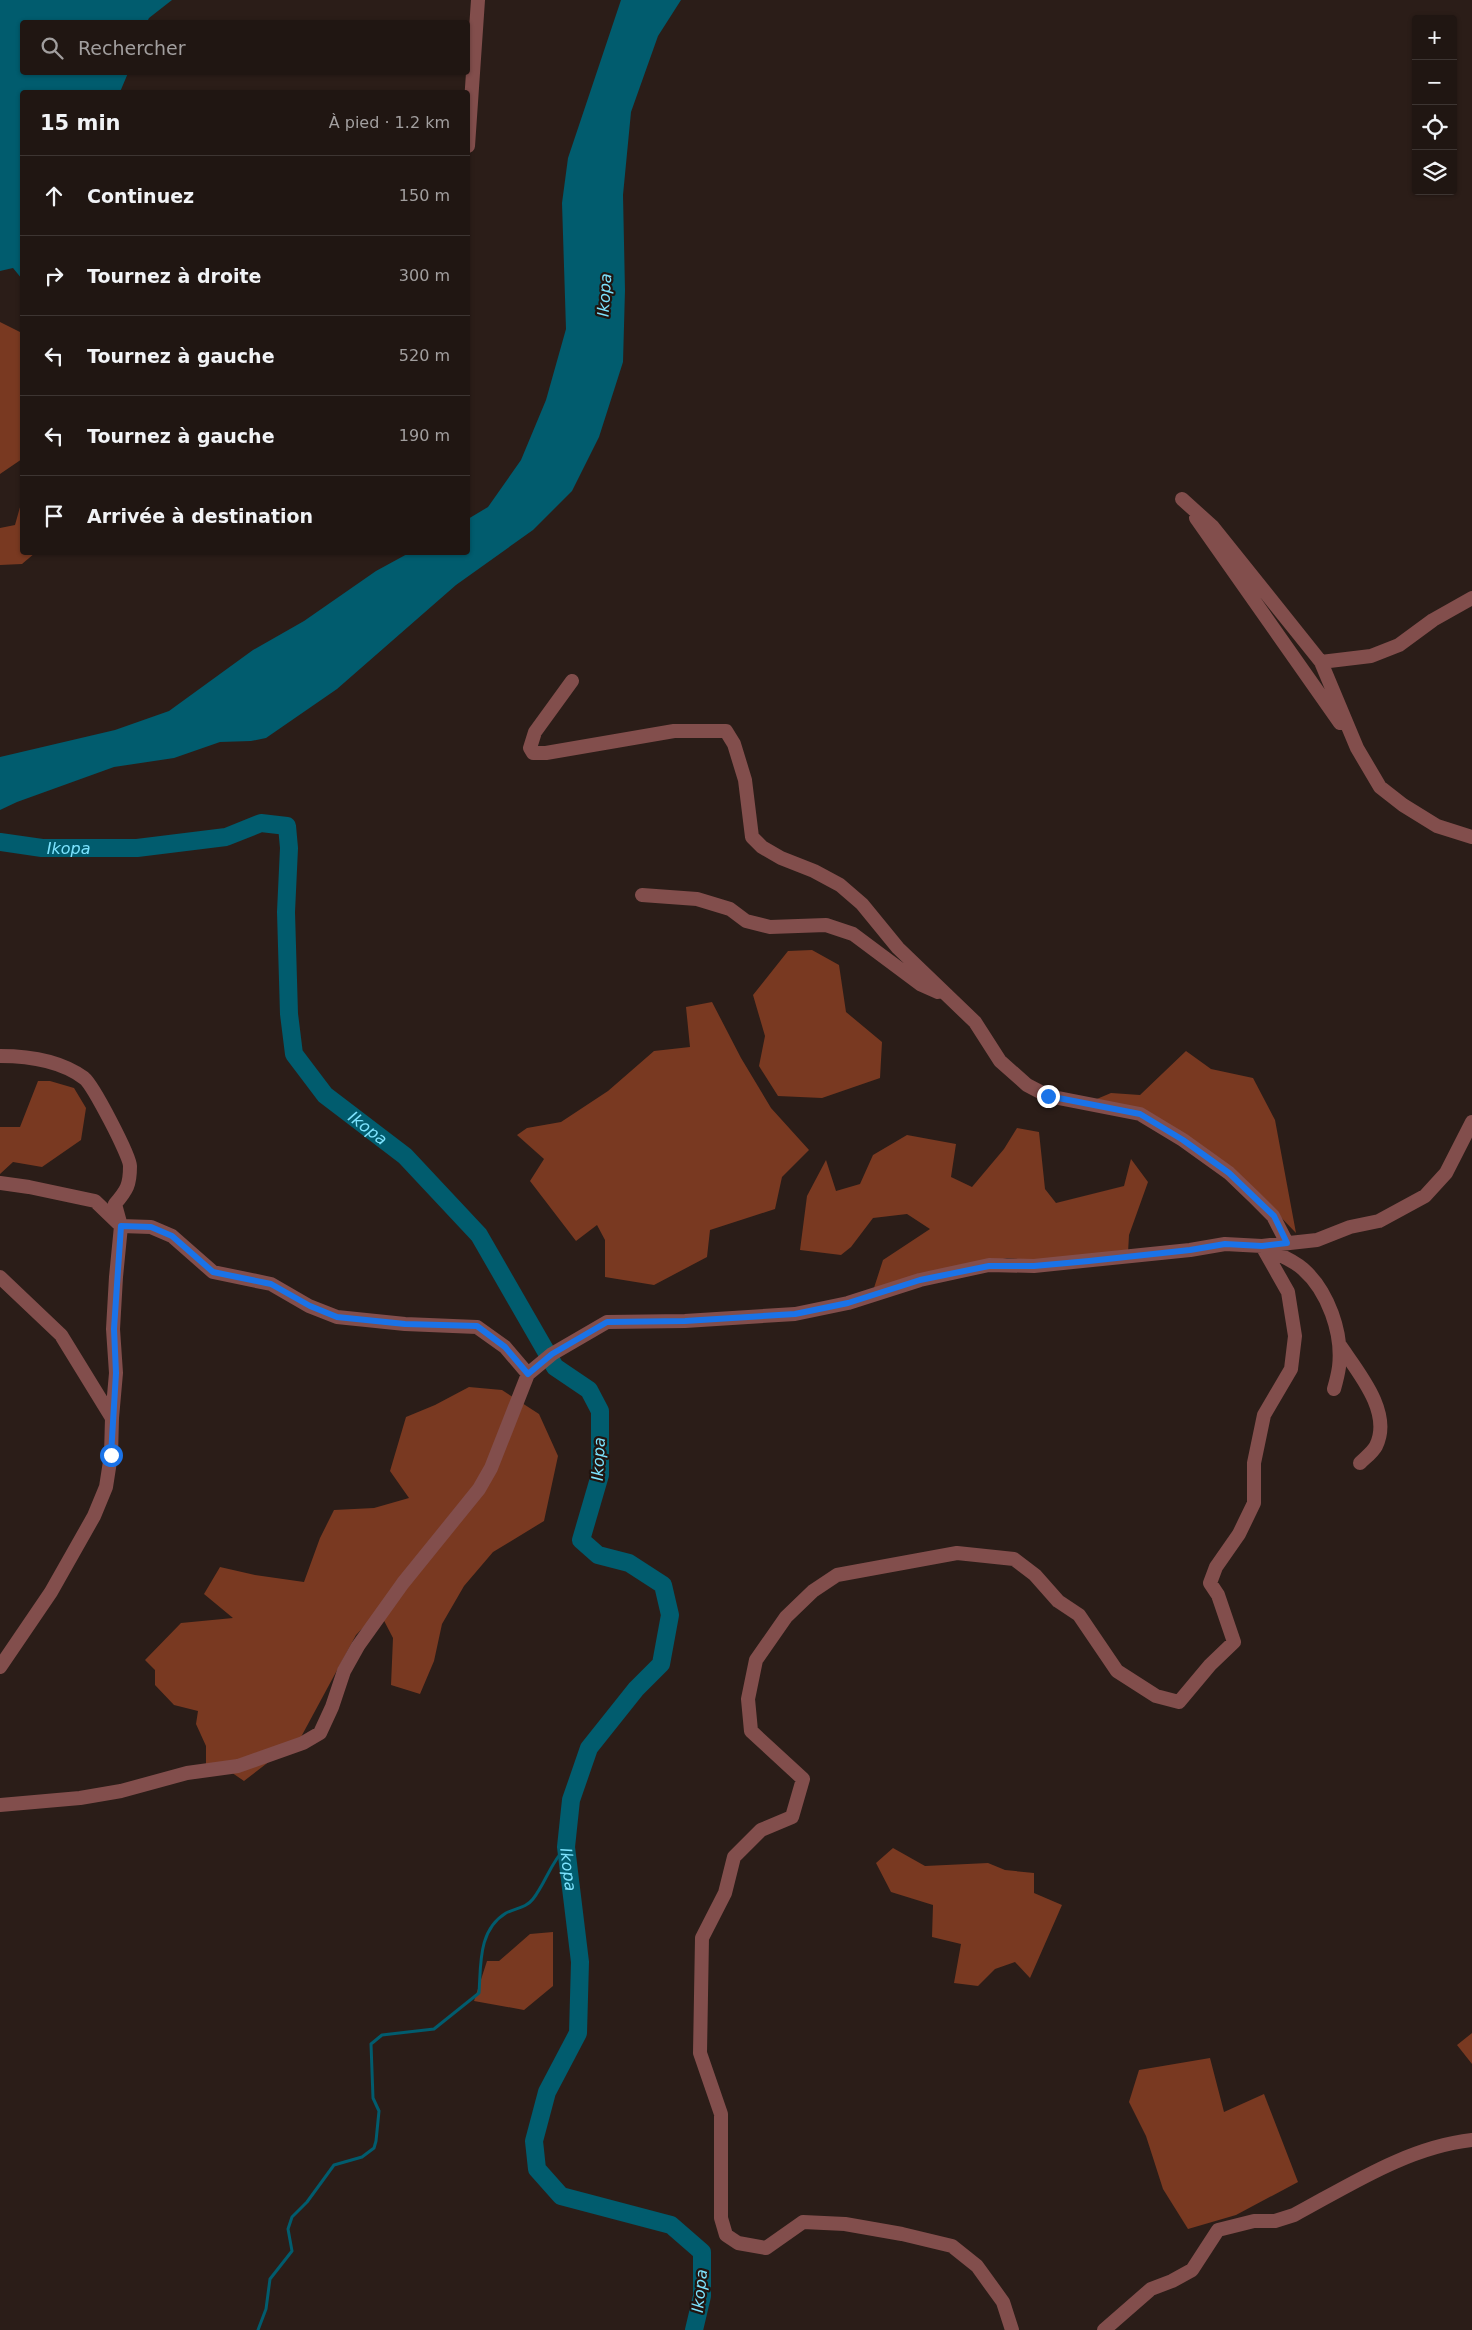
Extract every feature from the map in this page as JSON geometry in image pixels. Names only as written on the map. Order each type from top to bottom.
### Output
[{"type":"street","points":[[470,117],[478,0]]},
{"type":"street","points":[[1357,748],[1321,662],[1213,526],[1182,499],[1357,748],[1380,787],[1403,805],[1437,826],[1472,837]]},
{"type":"street","points":[[1321,662],[1371,656],[1399,645],[1433,620],[1472,598]]},
{"type":"street","points":[[572,681],[535,732],[530,748],[533,753],[546,753],[674,731],[726,731],[734,744],[744,780],[752,837],[762,847],[781,858],[814,871],[840,885],[862,904],[898,948],[975,1022],[1000,1061],[1026,1084],[1048,1096],[1140,1114],[1183,1140],[1229,1173],[1274,1216],[1287,1243]]},
{"type":"street","points":[[642,895],[697,899],[730,909],[746,921],[770,927],[826,925],[853,934],[920,984],[947,997]]},
{"type":"street","points":[[0,1056],[15,1056],[49,1062],[86,1079],[108,1115],[130,1164],[128,1188],[115,1204],[121,1226],[116,1277],[114,1329],[116,1373],[111,1455],[106,1487],[94,1516],[55,1585],[0,1667]]},
{"type":"street","points":[[0,1805],[80,1798],[121,1790],[187,1773],[238,1766],[303,1743],[320,1733],[332,1707],[344,1671],[358,1646],[403,1583],[479,1489],[491,1468],[528,1374],[548,1358],[607,1322],[685,1321],[795,1314],[848,1303],[920,1280],[989,1266],[1034,1266],[1190,1250],[1225,1244],[1262,1246],[1317,1240],[1350,1227],[1379,1221],[1424,1196],[1446,1173],[1472,1122]]},
{"type":"street","points":[[0,1183],[95,1201],[121,1226],[151,1227],[172,1236],[213,1272],[271,1284],[310,1306],[337,1317],[405,1324],[477,1326],[505,1347],[528,1374]]},
{"type":"street","points":[[1262,1246],[1302,1268],[1316,1283],[1327,1302],[1339,1344],[1339,1367],[1334,1389]]},
{"type":"street","points":[[1012,2330],[1003,2302],[977,2266],[952,2246],[902,2234],[845,2224],[803,2222],[766,2248],[738,2244],[726,2235],[721,2218],[721,2114],[700,2053],[702,1938],[725,1893],[734,1857],[761,1830],[792,1818],[802,1779],[751,1730],[748,1699],[756,1660],[786,1617],[813,1591],[837,1575],[957,1552],[1014,1559],[1035,1575],[1058,1601],[1079,1615],[1117,1671],[1156,1696],[1179,1702],[1210,1665],[1234,1642],[1218,1595],[1210,1584],[1216,1567],[1239,1534],[1254,1503],[1254,1463],[1264,1415],[1291,1369],[1295,1336],[1288,1292],[1262,1246]]},
{"type":"street","points":[[0,1277],[61,1335],[112,1418]]},
{"type":"street","points":[[1339,1344],[1369,1390],[1380,1417],[1380,1432],[1376,1447],[1360,1463]]},
{"type":"street","points":[[1104,2330],[1151,2288],[1172,2281],[1192,2270],[1218,2230],[1254,2222],[1275,2222],[1294,2215],[1405,2158],[1443,2144],[1472,2140]]},
{"type":"shaded area","points":[[0,322],[20,332],[20,460],[0,474]]},
{"type":"shaded area","points":[[20,507],[20,555],[33,555],[22,564],[0,565],[0,528],[15,525]]},
{"type":"shaded area","points":[[812,950],[839,965],[846,1012],[882,1042],[880,1078],[822,1098],[778,1096],[759,1066],[765,1036],[753,995],[788,951]]},
{"type":"shaded area","points":[[712,1002],[741,1058],[771,1108],[809,1150],[782,1177],[775,1209],[710,1230],[707,1257],[654,1285],[605,1277],[605,1240],[597,1225],[576,1241],[530,1181],[544,1159],[517,1135],[527,1128],[561,1122],[608,1091],[654,1051],[690,1047],[686,1007]]},
{"type":"shaded area","points":[[1186,1051],[1211,1069],[1253,1078],[1275,1120],[1296,1233],[1270,1206],[1160,1128],[1092,1101],[1111,1093],[1140,1095]]},
{"type":"shaded area","points":[[38,1081],[50,1081],[74,1088],[86,1108],[81,1140],[42,1167],[13,1162],[0,1174],[0,1127],[20,1127]]},
{"type":"shaded area","points":[[1017,1128],[1039,1132],[1045,1189],[1056,1203],[1124,1186],[1131,1159],[1148,1182],[1129,1235],[1128,1253],[1055,1262],[1007,1258],[944,1272],[872,1294],[883,1260],[930,1229],[907,1214],[873,1218],[851,1247],[841,1255],[800,1250],[807,1196],[826,1160],[836,1191],[860,1184],[873,1155],[907,1135],[956,1144],[951,1177],[972,1187],[1004,1149]]},
{"type":"shaded area","points":[[469,1387],[502,1390],[539,1414],[558,1456],[544,1521],[493,1552],[464,1586],[442,1624],[434,1661],[420,1694],[391,1685],[393,1638],[379,1611],[356,1635],[301,1737],[244,1781],[225,1768],[206,1766],[206,1746],[196,1724],[198,1711],[174,1705],[155,1685],[155,1670],[145,1660],[181,1623],[233,1618],[204,1594],[220,1567],[255,1575],[304,1582],[320,1538],[334,1510],[374,1508],[409,1498],[390,1471],[406,1417],[435,1405]]},
{"type":"shaded area","points":[[893,1848],[925,1866],[988,1863],[1005,1870],[1034,1873],[1034,1893],[1062,1905],[1030,1978],[1015,1962],[995,1969],[978,1986],[954,1983],[961,1944],[932,1937],[933,1905],[891,1892],[876,1863]]},
{"type":"shaded area","points":[[553,1932],[553,1986],[524,2010],[474,2001],[487,1961],[499,1961],[530,1934]]},
{"type":"shaded area","points":[[1472,2033],[1472,2064],[1457,2045]]},
{"type":"shaded area","points":[[1210,2058],[1224,2112],[1264,2094],[1298,2182],[1236,2215],[1188,2229],[1163,2189],[1146,2136],[1129,2102],[1139,2070]]},
{"type":"water","points":[[0,0],[172,0],[148,20],[20,20],[20,75],[127,75],[121,90],[20,90],[20,277],[13,268],[0,271]]},
{"type":"water","points":[[621,0],[681,0],[658,36],[631,112],[623,195],[625,290],[623,362],[599,437],[572,491],[533,530],[456,585],[337,689],[266,738],[251,741],[220,742],[174,758],[114,767],[0,810],[0,757],[115,730],[169,711],[253,650],[304,621],[376,571],[405,555],[470,555],[470,518],[488,507],[521,460],[546,400],[566,329],[562,203],[568,158]]},
{"type":"waterway","name":"Ikopa","points":[[0,842],[42,848],[137,848],[226,837],[261,823],[287,826],[289,848],[286,912],[289,1014],[294,1054],[325,1095],[405,1156],[479,1235],[555,1367],[589,1390],[600,1411],[600,1475],[581,1540],[598,1555],[629,1563],[663,1585],[670,1615],[661,1664],[636,1689],[589,1748],[571,1800],[566,1847],[580,1962],[578,2033],[547,2092],[534,2141],[537,2169],[561,2196],[671,2225],[702,2252],[702,2296],[694,2330]]},
{"type":"waterway","points":[[258,2330],[266,2309],[270,2279],[292,2251],[288,2229],[292,2217],[307,2202],[334,2165],[362,2157],[374,2148],[379,2111],[373,2098],[371,2044],[382,2035],[434,2029],[479,1993],[481,1959],[490,1929],[506,1913],[530,1902],[538,1892],[556,1859],[566,1847]]},
{"type":"route","points":[[111,1455],[116,1373],[114,1329],[116,1277],[121,1226],[151,1227],[172,1236],[213,1272],[271,1284],[310,1306],[337,1317],[405,1324],[477,1326],[505,1347],[528,1374],[552,1354],[607,1322],[685,1321],[795,1314],[848,1303],[893,1287],[920,1280],[989,1266],[1034,1266],[1089,1261],[1190,1250],[1225,1244],[1262,1246],[1287,1243],[1274,1216],[1229,1173],[1183,1140],[1140,1114],[1048,1096]]}]
